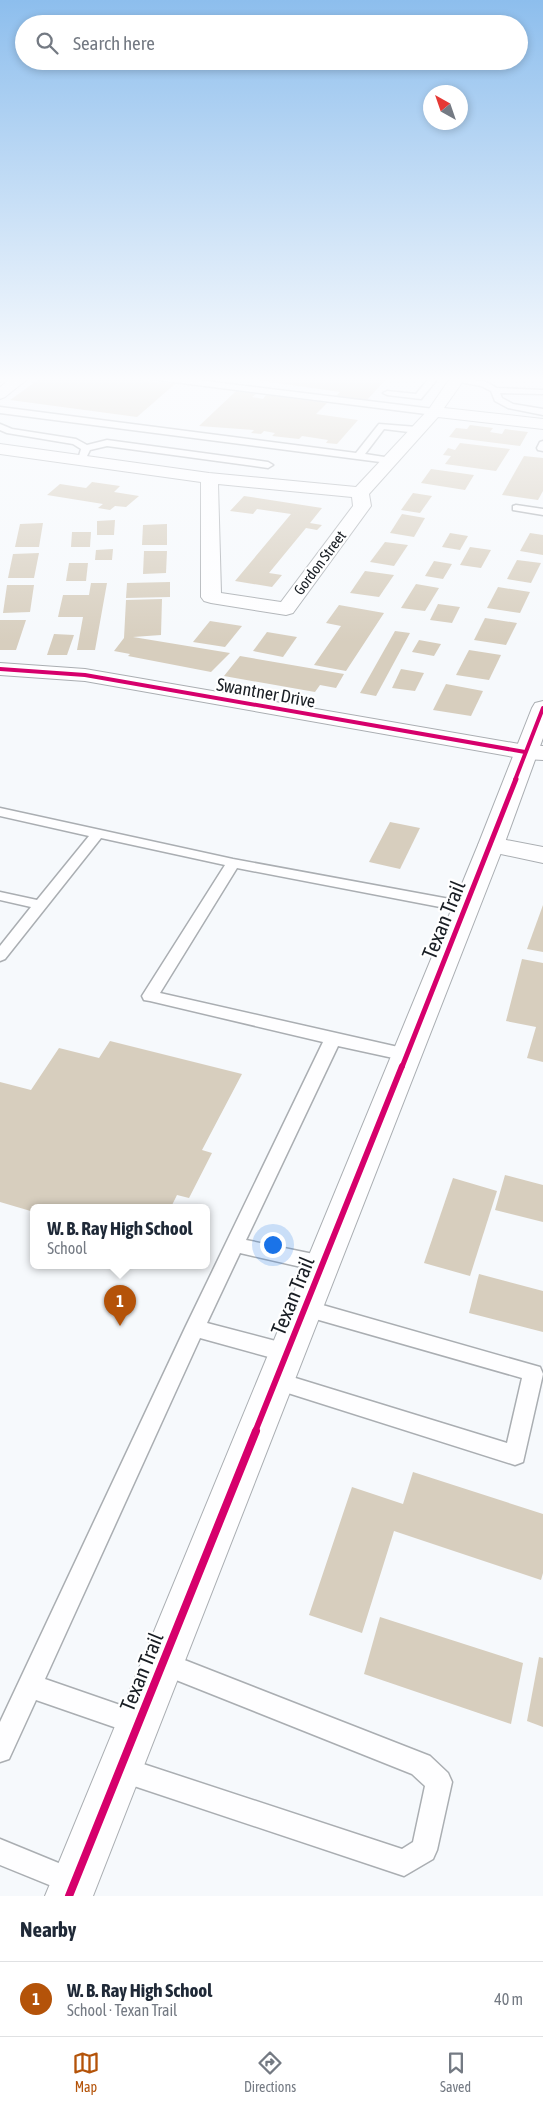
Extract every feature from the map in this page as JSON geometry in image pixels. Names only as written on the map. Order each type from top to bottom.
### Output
[{"type":"street","points":[[143,465],[209,478],[360,493]]},
{"type":"street","name":"Gordon Street","points":[[209,478],[211,597],[286,609],[362,506],[360,493],[383,465]]},
{"type":"street","name":"Swantner Drive","points":[[0,668],[85,675],[534,753]]},
{"type":"street","name":"Texan Trail","points":[[72,1889],[491,845],[534,753],[543,708]]},
{"type":"street","points":[[491,845],[543,855]]},
{"type":"lane","points":[[516,508],[543,512]]},
{"type":"lane","points":[[0,812],[233,863],[466,907]]},
{"type":"lane","points":[[0,956],[98,833]]},
{"type":"lane","points":[[233,863],[150,996],[407,1055]]},
{"type":"lane","points":[[0,896],[41,905]]},
{"type":"lane","points":[[0,1750],[195,1328],[333,1039]]},
{"type":"lane","points":[[236,1244],[323,1264]]},
{"type":"lane","points":[[195,1328],[282,1367],[515,1455],[533,1373],[305,1308]]},
{"type":"lane","points":[[120,1770],[404,1863],[424,1850],[439,1782],[422,1765],[162,1664]]},
{"type":"lane","points":[[31,1686],[138,1724]]},
{"type":"lane","points":[[0,1852],[72,1889]]},
{"type":"building","points":[[456,465],[500,465],[496,471]]},
{"type":"building","points":[[519,465],[543,465],[543,491],[538,500],[502,495]]},
{"type":"building","points":[[431,469],[474,475],[465,490],[421,483]]},
{"type":"building","points":[[92,482],[120,486],[114,492],[139,496],[126,507],[115,506],[110,510],[98,508],[103,504],[47,495],[60,484],[86,488]]},
{"type":"building","points":[[413,493],[432,496],[420,513],[401,510]]},
{"type":"building","points":[[244,496],[322,508],[310,523],[322,525],[317,530],[306,528],[269,573],[282,575],[272,587],[235,581],[291,514],[257,509],[253,514],[230,511]]},
{"type":"building","points":[[402,514],[425,518],[414,537],[390,533]]},
{"type":"building","points":[[115,520],[114,535],[97,535],[97,521]]},
{"type":"building","points":[[43,523],[39,547],[15,547],[20,524]]},
{"type":"building","points":[[167,524],[167,545],[142,545],[143,525]]},
{"type":"building","points":[[72,532],[91,532],[90,547],[71,547]]},
{"type":"building","points":[[450,533],[468,536],[460,550],[442,547]]},
{"type":"building","points":[[530,533],[543,535],[543,555],[520,551]]},
{"type":"building","points":[[385,542],[408,545],[394,566],[370,562]]},
{"type":"building","points":[[470,547],[491,550],[481,568],[460,565]]},
{"type":"building","points":[[113,549],[112,560],[95,560],[96,550]]},
{"type":"building","points":[[144,551],[167,551],[166,573],[143,574]]},
{"type":"building","points":[[39,553],[34,578],[8,578],[13,554]]},
{"type":"building","points":[[517,560],[541,563],[531,583],[507,579]]},
{"type":"building","points":[[434,561],[452,564],[443,579],[425,576]]},
{"type":"building","points":[[69,563],[88,563],[86,581],[66,581]]},
{"type":"building","points":[[365,571],[394,575],[379,597],[350,593]]},
{"type":"building","points":[[170,582],[170,597],[126,598],[127,583]]},
{"type":"building","points":[[91,583],[107,583],[95,650],[77,650],[83,617],[58,617],[63,595],[89,595]]},
{"type":"building","points":[[416,584],[439,588],[425,611],[401,608]]},
{"type":"building","points":[[7,585],[34,585],[30,612],[3,613]]},
{"type":"building","points":[[498,587],[530,592],[520,613],[487,608]]},
{"type":"building","points":[[162,599],[161,635],[133,637],[230,653],[211,672],[128,656],[130,654],[114,651],[124,638],[126,600]]},
{"type":"building","points":[[438,604],[460,607],[452,623],[430,620]]},
{"type":"building","points":[[339,605],[384,613],[346,671],[314,665],[341,626],[326,623]]},
{"type":"building","points":[[485,618],[517,623],[506,645],[474,640]]},
{"type":"building","points":[[0,620],[26,620],[16,650],[0,650]]},
{"type":"building","points":[[210,621],[242,626],[225,647],[193,642]]},
{"type":"building","points":[[395,631],[410,633],[376,696],[360,693]]},
{"type":"building","points":[[267,632],[297,637],[283,657],[253,651]]},
{"type":"building","points":[[54,634],[74,635],[67,655],[47,655]]},
{"type":"building","points":[[419,640],[441,644],[434,656],[412,652]]},
{"type":"building","points":[[469,650],[501,655],[489,680],[456,675]]},
{"type":"building","points":[[240,656],[344,674],[336,688],[320,685],[315,692],[224,676]]},
{"type":"building","points":[[401,669],[424,673],[415,691],[392,688]]},
{"type":"building","points":[[446,684],[483,691],[471,716],[433,710]]},
{"type":"building","points":[[390,822],[420,828],[400,869],[369,862]]},
{"type":"building","points":[[543,905],[543,952],[527,949]]},
{"type":"building","points":[[522,959],[543,963],[543,1062],[527,1058],[536,1027],[506,1021]]},
{"type":"building","points":[[110,1041],[242,1074],[202,1150],[212,1153],[189,1198],[177,1195],[172,1204],[30,1204],[30,1211],[0,1202],[0,1082],[31,1090],[59,1048],[99,1058]]},
{"type":"building","points":[[505,1175],[543,1185],[543,1222],[495,1210]]},
{"type":"building","points":[[453,1178],[497,1191],[470,1276],[424,1263]]},
{"type":"building","points":[[479,1274],[543,1291],[543,1332],[469,1313]]},
{"type":"building","points":[[413,1472],[543,1514],[543,1573],[541,1580],[394,1531],[362,1633],[309,1615],[352,1487],[403,1504]]},
{"type":"building","points":[[380,1617],[523,1663],[511,1724],[364,1674]]},
{"type":"building","points":[[539,1657],[543,1658],[543,1727],[527,1721]]},
{"type":"cycle path","points":[[0,669],[85,675],[525,752]]},
{"type":"cycle path","points":[[69,1896],[491,845],[543,708]]},
{"type":"place","name":"W. B. Ray High School","points":[[120,1326]]}]
